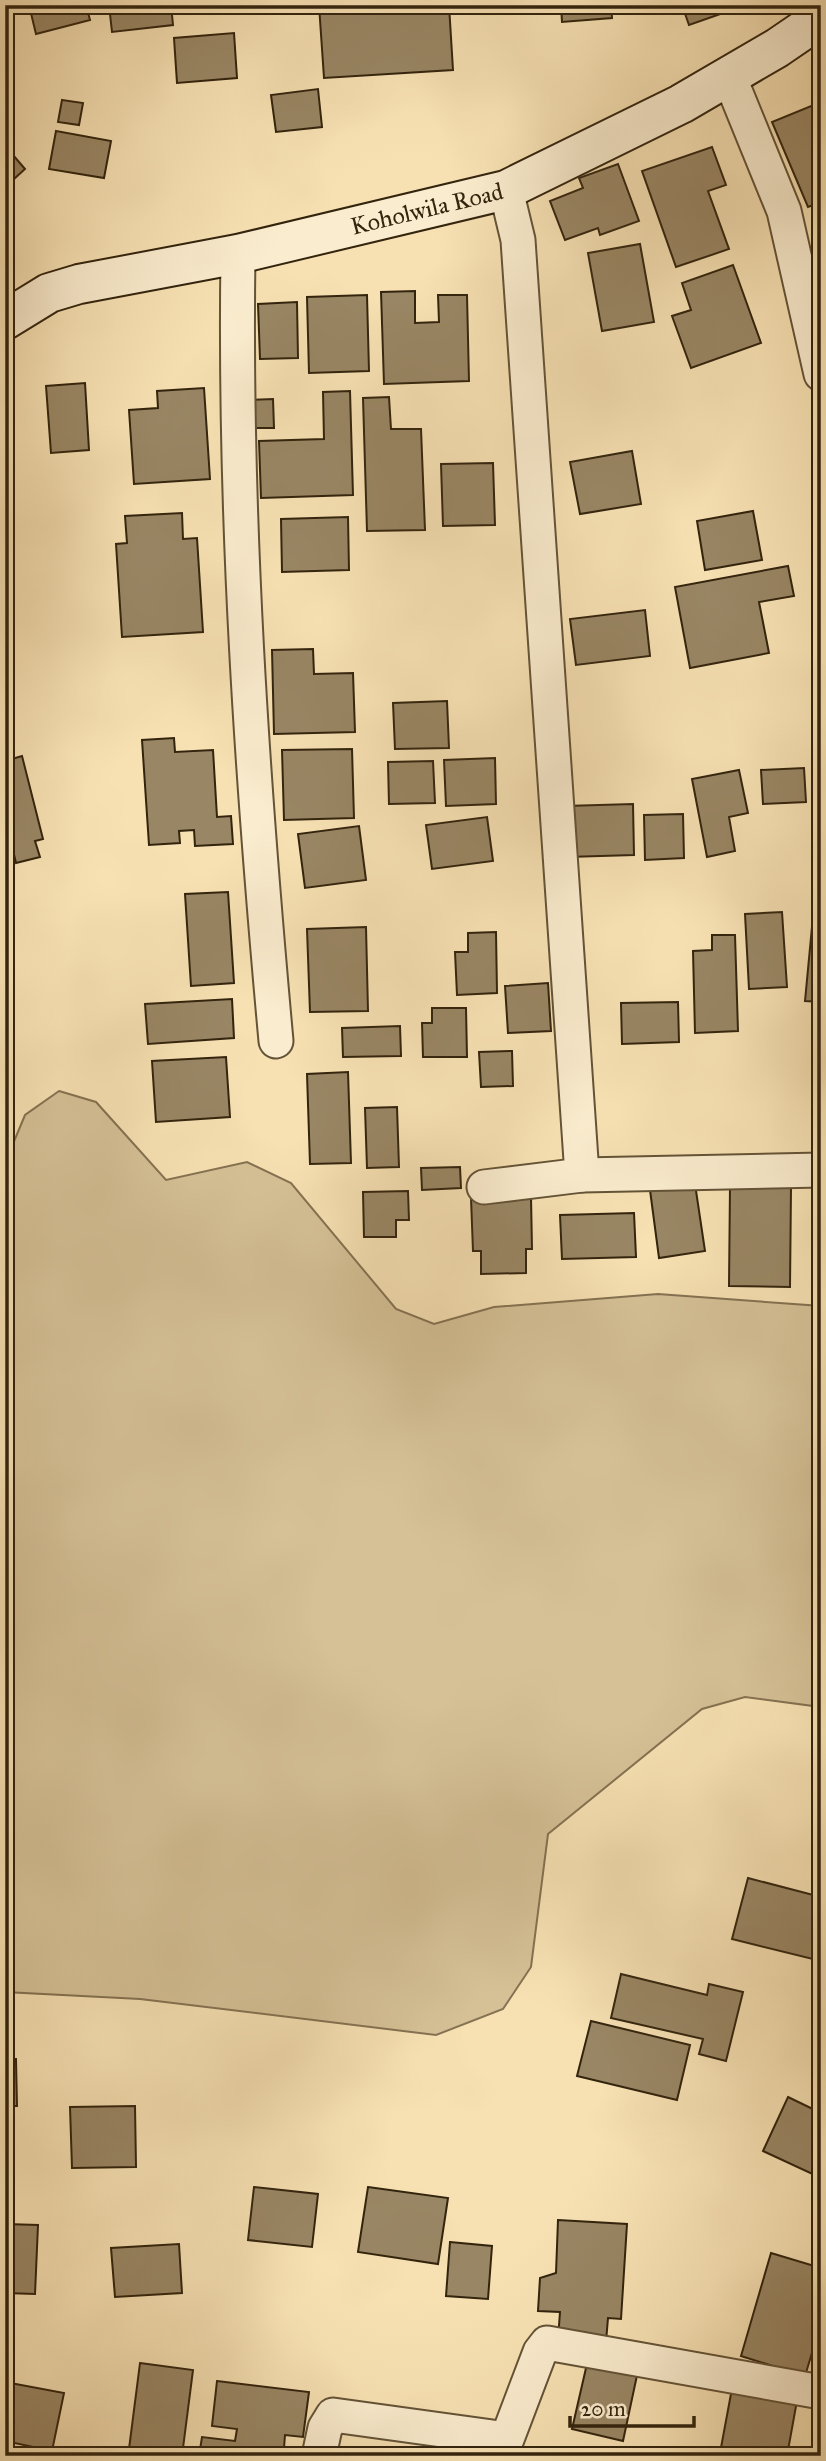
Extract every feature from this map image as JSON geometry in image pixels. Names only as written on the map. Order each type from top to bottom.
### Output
[{"type":"street","name":"Koholwila Road","points":[[5,320],[49,293],[79,284],[238,254],[506,190],[681,104],[821,18]]},
{"type":"street","points":[[729,76],[784,211],[821,374]]},
{"type":"street","points":[[506,190],[518,240],[582,1175]]},
{"type":"street","points":[[238,254],[236,409],[245,635],[276,1041]]},
{"type":"street","points":[[484,1186],[582,1175],[821,1170]]},
{"type":"street","points":[[319,2456],[325,2428],[333,2416],[507,2439],[540,2352],[547,2343],[821,2392]]},
{"type":"shaded area","points":[[59,1091],[96,1102],[166,1180],[247,1162],[291,1183],[396,1309],[434,1324],[494,1307],[658,1294],[821,1306],[821,1707],[745,1697],[702,1709],[548,1834],[531,1967],[503,2009],[436,2035],[140,1999],[5,1992],[5,1163],[25,1115]]},
{"type":"building","points":[[29,5],[86,5],[90,20],[36,34]]},
{"type":"building","points":[[109,5],[171,5],[173,25],[112,32]]},
{"type":"building","points":[[319,5],[449,5],[453,70],[324,78]]},
{"type":"building","points":[[561,5],[611,5],[612,18],[562,22]]},
{"type":"building","points":[[682,5],[746,5],[689,25]]},
{"type":"building","points":[[234,33],[237,78],[177,83],[174,38]]},
{"type":"building","points":[[318,89],[322,127],[276,132],[271,95]]},
{"type":"building","points":[[62,100],[83,103],[79,125],[58,122]]},
{"type":"building","points":[[821,102],[821,202],[808,207],[772,122]]},
{"type":"building","points":[[56,131],[111,141],[104,178],[49,169]]},
{"type":"building","points":[[712,147],[726,185],[708,191],[729,249],[676,267],[642,171]]},
{"type":"building","points":[[13,155],[25,169],[14,179],[5,168],[5,162]]},
{"type":"building","points":[[618,164],[639,221],[600,235],[598,228],[565,240],[550,201],[583,188],[579,178]]},
{"type":"building","points":[[640,244],[654,322],[602,331],[588,253]]},
{"type":"building","points":[[733,265],[761,343],[691,368],[672,316],[691,310],[682,283]]},
{"type":"building","points":[[415,291],[415,323],[439,322],[438,295],[467,295],[469,381],[384,384],[381,292]]},
{"type":"building","points":[[367,295],[369,371],[309,373],[307,297]]},
{"type":"building","points":[[297,302],[298,358],[260,359],[258,304]]},
{"type":"building","points":[[85,383],[89,450],[51,453],[46,386]]},
{"type":"building","points":[[204,388],[210,479],[134,484],[129,410],[158,408],[157,391]]},
{"type":"building","points":[[350,391],[353,495],[261,498],[259,441],[324,439],[323,392]]},
{"type":"building","points":[[389,397],[391,429],[421,429],[425,530],[367,531],[363,398]]},
{"type":"building","points":[[273,399],[274,428],[252,428],[251,400]]},
{"type":"building","points":[[632,451],[641,504],[580,514],[570,462]]},
{"type":"building","points":[[493,463],[495,525],[443,526],[441,464]]},
{"type":"building","points":[[753,511],[762,560],[705,570],[697,521]]},
{"type":"building","points":[[182,513],[183,539],[197,538],[203,632],[122,637],[116,544],[127,543],[125,516]]},
{"type":"building","points":[[348,517],[349,570],[282,572],[281,519]]},
{"type":"building","points":[[788,566],[794,596],[759,602],[769,653],[690,668],[675,587]]},
{"type":"building","points":[[815,588],[821,588],[821,651],[816,651]]},
{"type":"building","points":[[645,610],[650,656],[576,665],[570,619]]},
{"type":"building","points":[[313,649],[314,674],[353,673],[355,732],[274,734],[272,650]]},
{"type":"building","points":[[447,701],[449,748],[395,749],[393,703]]},
{"type":"building","points":[[174,738],[175,752],[213,750],[217,817],[231,816],[233,844],[195,846],[194,830],[179,831],[180,843],[149,845],[142,740]]},
{"type":"building","points":[[352,749],[354,818],[284,820],[282,750]]},
{"type":"building","points":[[22,756],[43,839],[35,841],[40,857],[16,863],[12,846],[5,848],[5,761]]},
{"type":"building","points":[[495,758],[496,804],[446,806],[444,760]]},
{"type":"building","points":[[433,761],[435,803],[389,804],[388,762]]},
{"type":"building","points":[[804,768],[806,802],[763,804],[761,770]]},
{"type":"building","points":[[739,770],[748,813],[729,817],[735,851],[707,857],[692,779]]},
{"type":"building","points":[[633,804],[634,855],[567,857],[565,806]]},
{"type":"building","points":[[683,814],[684,858],[645,860],[644,815]]},
{"type":"building","points":[[487,817],[493,861],[432,869],[426,825]]},
{"type":"building","points":[[359,826],[366,880],[305,888],[298,834]]},
{"type":"building","points":[[228,892],[234,983],[191,986],[185,894]]},
{"type":"building","points":[[782,912],[787,987],[749,989],[745,914]]},
{"type":"building","points":[[813,916],[821,917],[821,1002],[805,1001]]},
{"type":"building","points":[[366,927],[368,1011],[310,1012],[307,929]]},
{"type":"building","points":[[496,932],[497,993],[457,995],[455,952],[468,952],[468,933]]},
{"type":"building","points":[[712,935],[735,935],[738,1031],[695,1033],[693,951],[712,950]]},
{"type":"building","points":[[548,983],[551,1031],[508,1033],[505,986]]},
{"type":"building","points":[[232,999],[234,1038],[148,1044],[145,1004]]},
{"type":"building","points":[[678,1002],[679,1042],[622,1044],[621,1003]]},
{"type":"building","points":[[432,1008],[466,1008],[467,1057],[423,1057],[422,1023],[432,1023]]},
{"type":"building","points":[[400,1026],[401,1056],[343,1057],[342,1028]]},
{"type":"building","points":[[512,1051],[513,1086],[481,1087],[479,1052]]},
{"type":"building","points":[[226,1057],[230,1117],[156,1122],[152,1061]]},
{"type":"building","points":[[348,1072],[351,1163],[310,1164],[307,1074]]},
{"type":"building","points":[[397,1107],[399,1167],[367,1168],[365,1108]]},
{"type":"building","points":[[460,1167],[461,1188],[422,1190],[421,1168]]},
{"type":"building","points":[[695,1184],[705,1251],[659,1258],[650,1190]]},
{"type":"building","points":[[730,1186],[791,1187],[790,1287],[729,1286]]},
{"type":"building","points":[[408,1191],[409,1220],[396,1220],[396,1237],[364,1237],[363,1192]]},
{"type":"building","points":[[531,1197],[532,1249],[526,1249],[526,1273],[481,1274],[481,1251],[473,1251],[471,1198]]},
{"type":"building","points":[[634,1213],[636,1257],[562,1259],[560,1215]]},
{"type":"building","points":[[748,1878],[821,1897],[821,1961],[732,1939]]},
{"type":"building","points":[[621,1974],[707,1995],[709,1984],[743,1992],[726,2061],[699,2054],[703,2039],[611,2018]]},
{"type":"building","points":[[591,2021],[690,2045],[677,2100],[577,2076]]},
{"type":"building","points":[[5,2059],[16,2059],[17,2106],[5,2106]]},
{"type":"building","points":[[788,2097],[821,2113],[821,2178],[763,2151]]},
{"type":"building","points":[[135,2106],[136,2167],[72,2168],[70,2107]]},
{"type":"building","points":[[254,2187],[318,2194],[312,2247],[248,2240]]},
{"type":"building","points":[[368,2187],[448,2198],[438,2264],[358,2252]]},
{"type":"building","points":[[558,2220],[627,2224],[621,2319],[608,2318],[606,2342],[558,2339],[560,2312],[538,2311],[540,2278],[556,2273]]},
{"type":"building","points":[[5,2224],[38,2225],[35,2294],[5,2293]]},
{"type":"building","points":[[450,2242],[492,2246],[488,2299],[446,2296]]},
{"type":"building","points":[[179,2244],[182,2293],[115,2297],[111,2248]]},
{"type":"building","points":[[771,2253],[821,2268],[821,2323],[805,2376],[741,2356]]},
{"type":"building","points":[[589,2355],[639,2366],[623,2441],[572,2429]]},
{"type":"building","points":[[140,2363],[193,2370],[182,2456],[129,2449]]},
{"type":"building","points":[[217,2381],[309,2392],[303,2437],[285,2435],[284,2448],[296,2449],[295,2456],[199,2456],[202,2437],[235,2441],[237,2429],[212,2426]]},
{"type":"building","points":[[5,2382],[64,2393],[52,2451],[5,2441]]},
{"type":"building","points":[[733,2383],[798,2395],[787,2456],[720,2453]]}]
